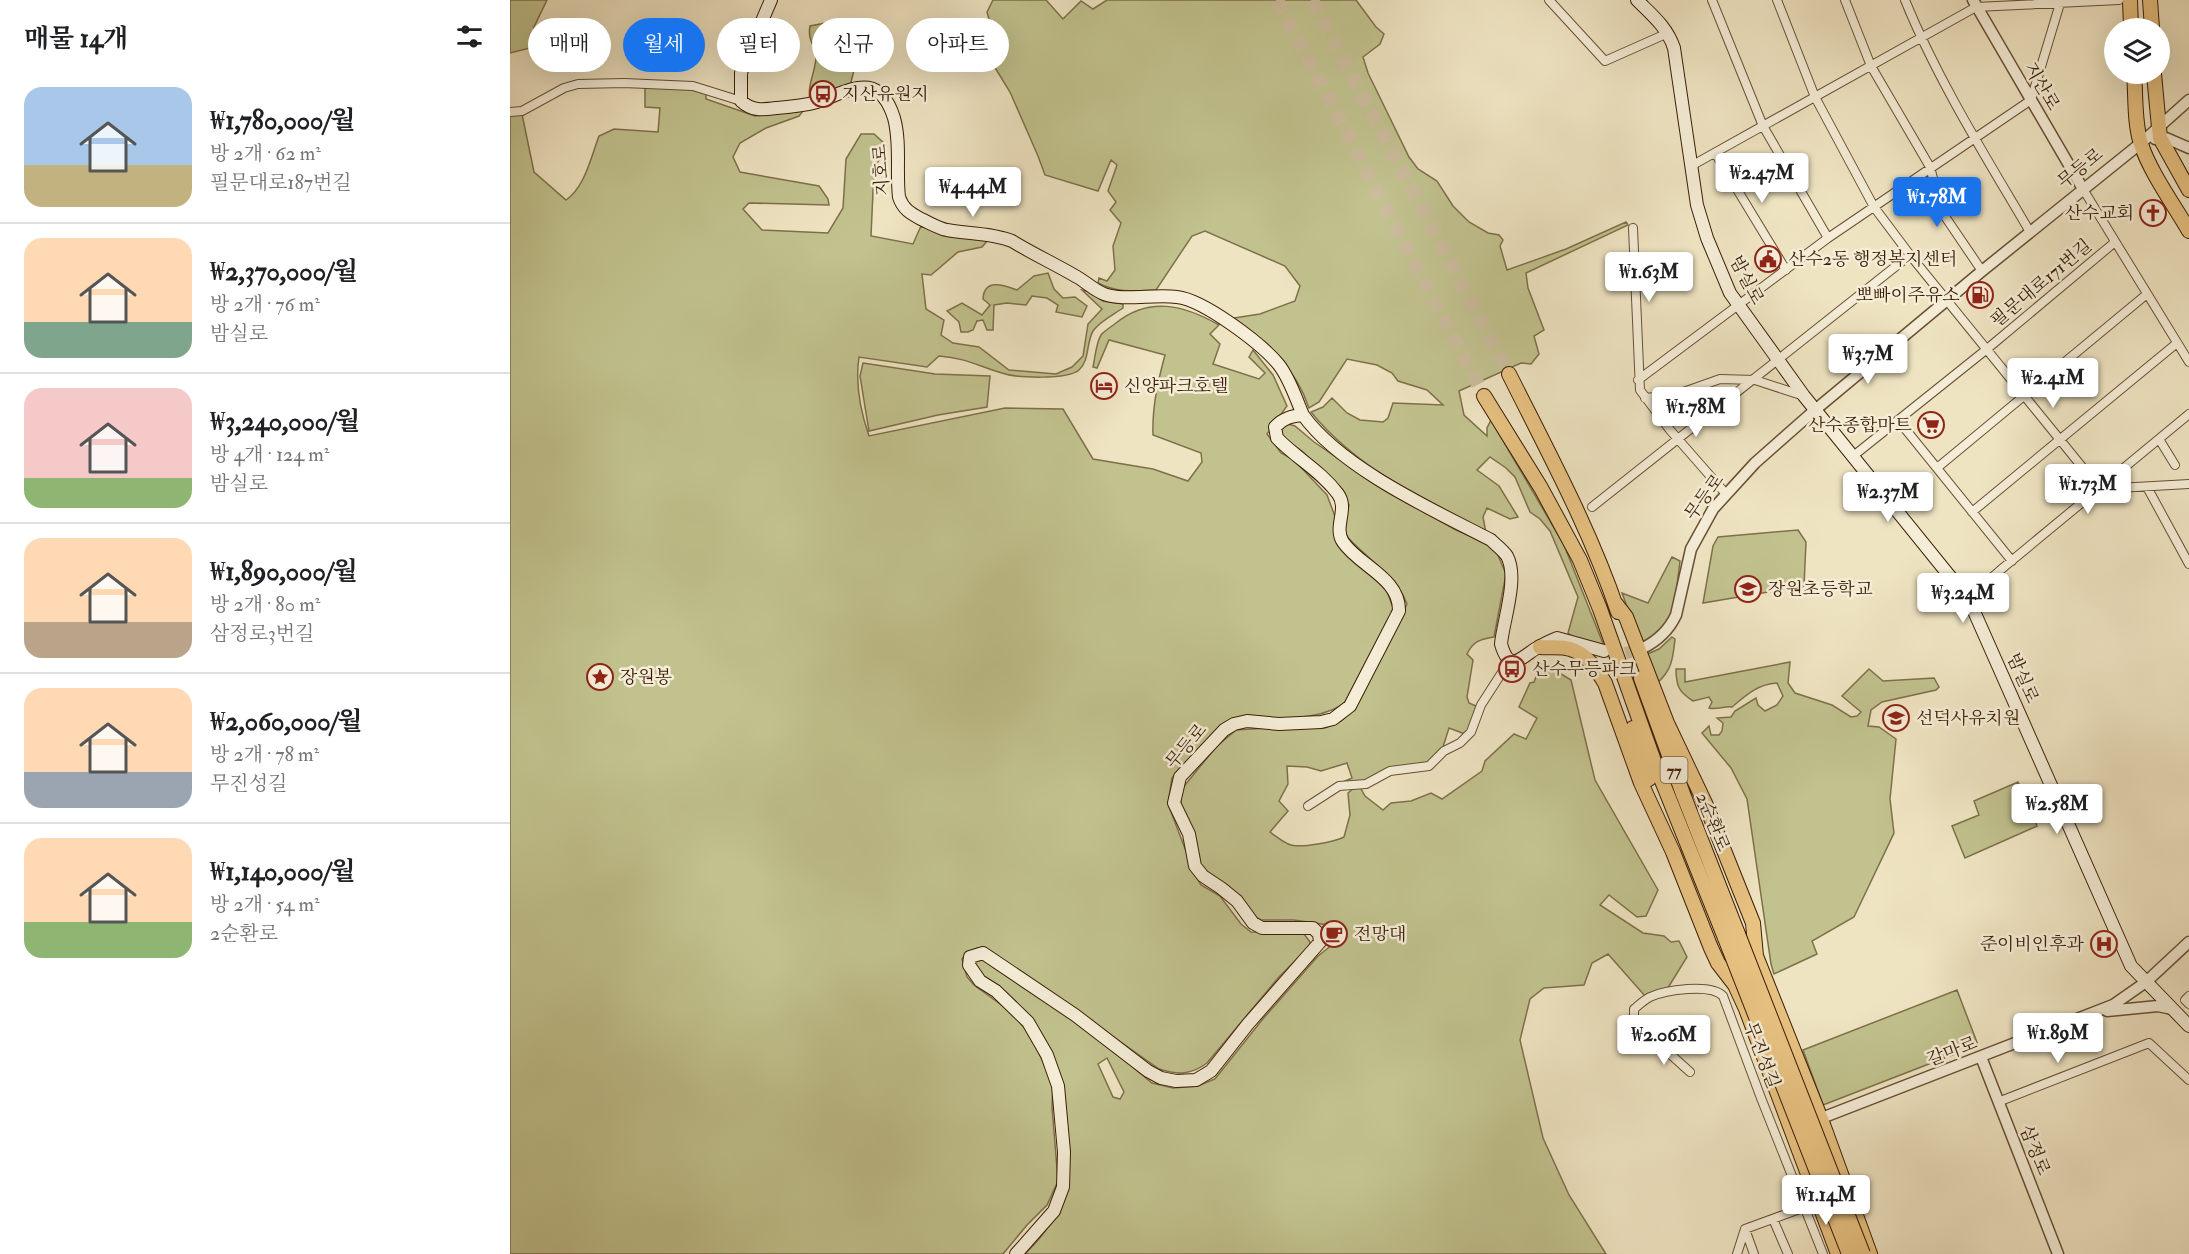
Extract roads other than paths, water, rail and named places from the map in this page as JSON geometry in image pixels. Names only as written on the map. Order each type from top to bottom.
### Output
[{"type":"main road","points":[[741,101],[741,73],[771,0]]},
{"type":"main road","name":"밤실로","points":[[1637,0],[1668,33],[1676,55],[1697,206],[1707,238],[1730,293],[1777,362],[1969,600],[2131,966],[2189,1026]]},
{"type":"main road","points":[[2130,0],[2131,18]]},
{"type":"main road","points":[[2150,0],[2151,18]]},
{"type":"main road","points":[[2134,84],[2136,114],[2146,157],[2189,231]]},
{"type":"main road","points":[[2155,84],[2158,133],[2189,190]]},
{"type":"main road","name":"지호로","points":[[741,101],[752,109],[767,109],[809,104],[855,87],[878,90],[886,100],[894,120],[899,197],[909,213],[947,230],[1012,241],[1104,293],[1124,297],[1155,295],[1177,297],[1203,306],[1225,319],[1279,365],[1303,415]]},
{"type":"main road","name":"2순환로","points":[[1509,374],[1564,481],[1616,604],[1732,936],[1849,1254]]},
{"type":"main road","name":"2순환로","points":[[1484,396],[1541,488],[1580,560],[1600,609],[1607,645],[1654,761],[1732,936],[1863,1254]]},
{"type":"main road","points":[[1303,415],[1325,439],[1352,460],[1410,498],[1491,540],[1502,550],[1509,561],[1512,573],[1501,644],[1504,654],[1510,660],[1520,661],[1549,641],[1563,638],[1590,648],[1607,645],[1643,762],[1672,842],[1673,852]]},
{"type":"main road","name":"무등로","points":[[1016,1254],[1054,1211],[1063,1187],[1064,1152],[1058,1086],[1047,1055],[1028,1022],[996,991],[980,981],[969,965],[970,957],[983,953],[1075,1015],[1148,1071],[1161,1078],[1176,1081],[1196,1080],[1211,1071],[1248,1024],[1320,942],[1319,934],[1314,928],[1262,928],[1253,923],[1237,902],[1203,876],[1195,866],[1189,834],[1174,803],[1180,777],[1224,730],[1234,724],[1247,721],[1279,724],[1322,722],[1333,719],[1350,706],[1399,611],[1400,602],[1389,586],[1341,538],[1339,528],[1343,506],[1340,496],[1322,475],[1277,438],[1275,427],[1280,422],[1290,416],[1303,415]]},
{"type":"main road","points":[[1616,604],[1626,617],[1667,723],[1705,803],[1754,923],[1756,956],[1821,1119],[1870,1254]]},
{"type":"main road","points":[[1540,647],[1571,649],[1586,658],[1599,672],[1605,683],[1641,783],[1673,852],[1711,948],[1724,972],[1735,985],[1752,1025],[1838,1254]]},
{"type":"main road","points":[[1711,948],[1718,957],[1726,961],[1755,948]]},
{"type":"main road","points":[[1724,972],[1748,993],[1858,1254]]},
{"type":"main road","points":[[1752,1025],[1778,1061]]},
{"type":"main road","points":[[1823,1171],[1826,1136]]},
{"type":"main road","points":[[1830,1187],[1854,1214]]},
{"type":"street","points":[[1549,0],[1605,61],[1668,33]]},
{"type":"street","points":[[1712,0],[1763,126],[1828,238]]},
{"type":"street","points":[[1777,0],[1815,97],[1874,207],[1987,349]]},
{"type":"street","points":[[1845,0],[1871,66],[1930,167],[1942,212],[1982,271]]},
{"type":"street","points":[[1905,0],[1921,38],[1974,137],[2030,232]]},
{"type":"street","points":[[1691,166],[1921,38],[1975,4],[2119,0]]},
{"type":"street","points":[[1638,380],[1828,238],[2031,100],[2061,2]]},
{"type":"street","name":"지산로","points":[[1975,4],[2083,189]]},
{"type":"street","points":[[510,112],[522,111],[564,88],[578,84],[693,86],[741,101]]},
{"type":"street","name":"무등로","points":[[1643,648],[1654,642],[1673,622],[1691,549],[1708,518],[1726,494],[1755,463],[1982,271],[2141,143],[2158,133],[2189,100]]},
{"type":"street","points":[[2158,133],[2189,148]]},
{"type":"street","points":[[1715,153],[1786,270]]},
{"type":"street","points":[[2083,189],[2189,362]]},
{"type":"street","points":[[1634,228],[1640,390],[1670,430],[1726,494]]},
{"type":"street","name":"필문대로171번길","points":[[1852,457],[1987,349],[2115,242]]},
{"type":"street","points":[[1592,507],[1910,255]]},
{"type":"street","points":[[1937,468],[2146,294]]},
{"type":"street","points":[[1972,512],[2177,344]]},
{"type":"street","name":"필문대로171번길","points":[[1987,349],[2100,489]]},
{"type":"street","points":[[1645,399],[1675,395],[1720,379],[1755,380],[1804,396]]},
{"type":"street","points":[[1969,600],[1974,593],[2189,414]]},
{"type":"street","points":[[1898,420],[2012,561]]},
{"type":"street","points":[[2159,439],[2175,465]]},
{"type":"street","points":[[2100,489],[2189,484]]},
{"type":"street","points":[[2147,487],[2189,564]]},
{"type":"street","points":[[1308,806],[1338,786],[1366,784],[1390,771],[1429,766],[1444,751],[1460,742],[1471,732],[1481,705],[1510,660]]},
{"type":"street","name":"갈마로","points":[[1776,1136],[2098,1011],[2126,998],[2189,942]]},
{"type":"street","name":"무진성길","points":[[1690,1072],[1634,1019],[1634,1009],[1650,997],[1687,989],[1712,988],[1723,996],[1823,1254]]},
{"type":"street","points":[[2098,1011],[2158,1006],[2172,1009]]},
{"type":"street","points":[[1998,1102],[2149,1043],[2189,1080]]},
{"type":"street","name":"삼정로","points":[[1981,1057],[2058,1254]]},
{"type":"street","points":[[1745,1229],[1805,1207]]},
{"type":"street","points":[[1773,1219],[1788,1254]]},
{"type":"street","points":[[1737,1254],[1745,1229]]},
{"type":"street","points":[[1745,1229],[1754,1254]]},
{"type":"tunnel","points":[[1277,0],[1484,396]]},
{"type":"tunnel","points":[[1312,0],[1509,374]]},
{"type":"tunnel","points":[[1608,652],[1619,655],[1643,648]]},
{"type":"place","name":"지산유원지","points":[[823,94]]},
{"type":"place","name":"산수교회","points":[[2153,213]]},
{"type":"place","name":"산수2동 행정복지센터","points":[[1768,259]]},
{"type":"place","name":"뽀빠이주유소","points":[[1980,295]]},
{"type":"place","name":"신양파크호텔","points":[[1104,386]]},
{"type":"place","name":"산수종합마트","points":[[1931,425]]},
{"type":"place","name":"장원초등학교","points":[[1748,589]]},
{"type":"place","name":"산수무등파크","points":[[1512,669]]},
{"type":"place","name":"장원봉","points":[[600,677]]},
{"type":"place","name":"선덕사유치원","points":[[1896,718]]},
{"type":"place","name":"전망대","points":[[1334,934]]},
{"type":"place","name":"준이비인후과","points":[[2104,944]]}]
